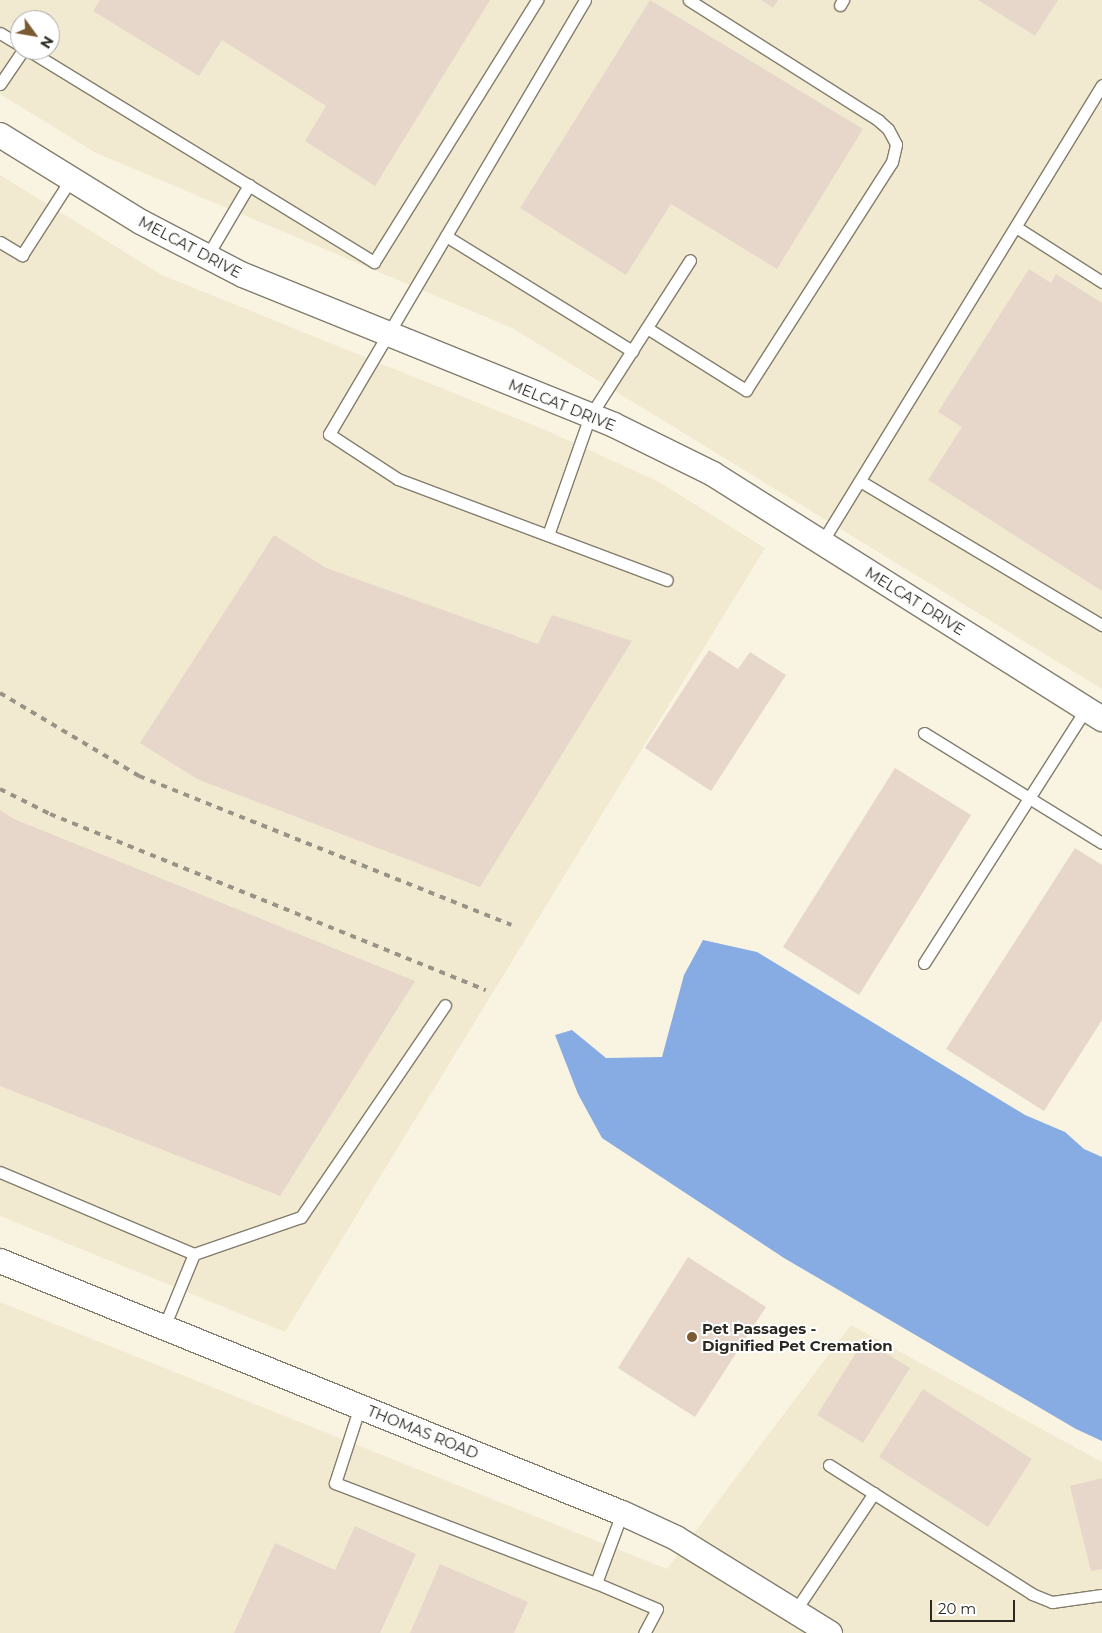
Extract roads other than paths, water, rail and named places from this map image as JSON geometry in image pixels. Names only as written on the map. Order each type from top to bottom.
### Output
[{"type":"street","name":"MELCAT DRIVE","points":[[0,135],[206,258],[657,444],[713,474],[1094,714]]},
{"type":"street","name":"THOMAS ROAD","points":[[0,1261],[622,1513],[676,1538],[830,1633]]},
{"type":"lane","points":[[44,60],[374,262],[537,0]]},
{"type":"lane","points":[[586,0],[329,434],[398,478],[667,580]]},
{"type":"lane","points":[[647,328],[746,390],[892,162],[896,144],[888,129],[878,120],[689,0]]},
{"type":"lane","points":[[0,84],[16,60]]},
{"type":"lane","points":[[822,542],[1102,85]]},
{"type":"lane","points":[[0,242],[22,255],[71,179]]},
{"type":"lane","points":[[206,258],[249,186]]},
{"type":"lane","points":[[1016,227],[1102,282]]},
{"type":"lane","points":[[446,236],[632,352]]},
{"type":"lane","points":[[548,535],[590,416],[690,260]]},
{"type":"lane","points":[[860,480],[1102,625]]},
{"type":"lane","points":[[924,963],[1029,798],[1094,714]]},
{"type":"lane","points":[[924,733],[1102,843]]},
{"type":"lane","points":[[0,1172],[194,1254],[301,1217],[445,1005]]},
{"type":"lane","points":[[164,1327],[194,1254]]},
{"type":"lane","points":[[360,1406],[335,1483],[596,1583],[657,1610],[644,1633]]},
{"type":"lane","points":[[829,1465],[1032,1594],[1052,1602],[1102,1595]]},
{"type":"lane","points":[[795,1611],[874,1493]]},
{"type":"lane","points":[[596,1583],[622,1513]]},
{"type":"water","points":[[703,940],[757,952],[1025,1115],[1065,1132],[1084,1149],[1102,1157],[1102,1441],[1076,1429],[784,1258],[602,1138],[578,1094],[555,1035],[572,1030],[606,1058],[662,1057],[684,975]]},
{"type":"railway","points":[[0,693],[139,776],[511,925]]},
{"type":"railway","points":[[0,789],[50,814],[486,990]]},
{"type":"place","name":"Pet Passages - Dignified Pet Cremation","points":[[692,1337]]}]
